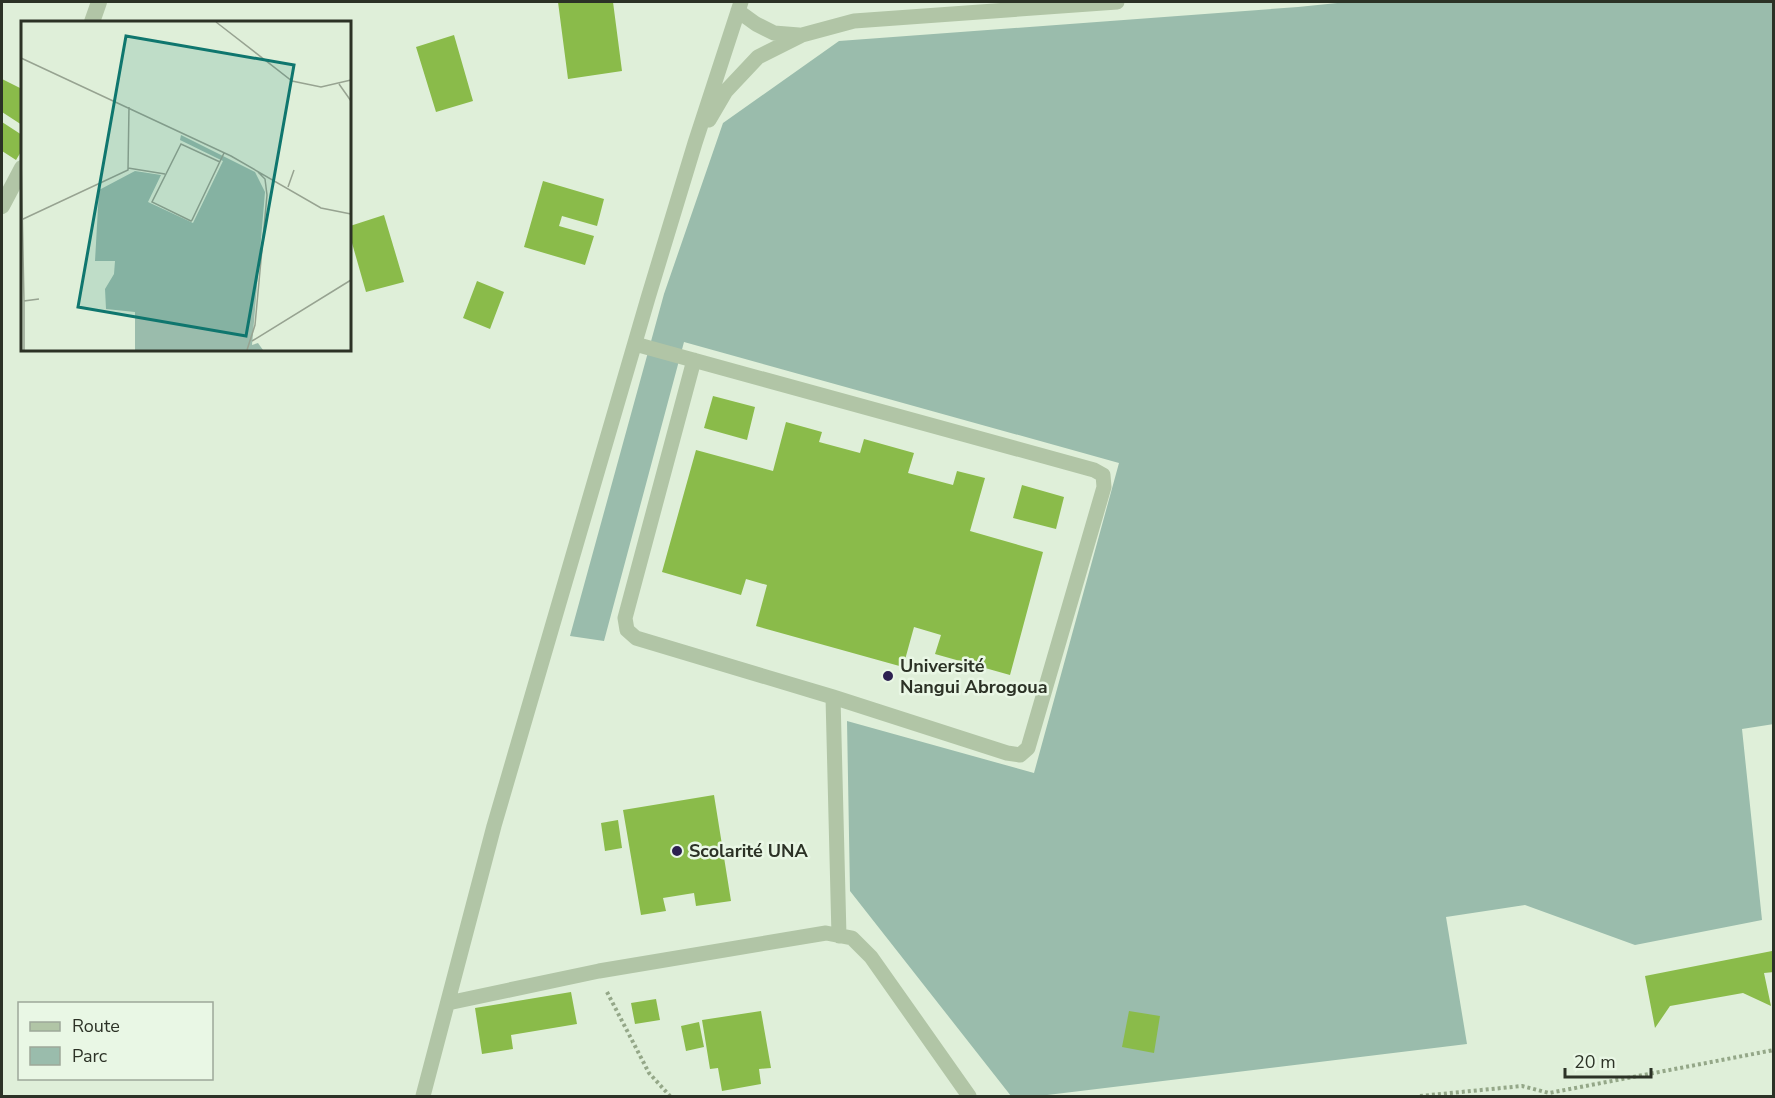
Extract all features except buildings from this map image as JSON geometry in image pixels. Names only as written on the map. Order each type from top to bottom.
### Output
[{"type":"street","points":[[92,21],[99,2]]},
{"type":"street","points":[[2,206],[21,170]]},
{"type":"lane","points":[[695,143],[726,91],[758,57],[802,35],[854,21],[1117,2]]},
{"type":"lane","points":[[423,1096],[494,825],[634,344],[739,6],[756,24],[774,33],[802,35]]},
{"type":"lane","points":[[634,344],[694,360],[1094,470],[1102,475],[1104,487],[1028,748],[1020,755],[1007,753],[833,697],[636,638],[627,630],[625,618],[694,360]]},
{"type":"lane","points":[[833,697],[839,936]]},
{"type":"lane","points":[[448,1003],[599,971],[826,933],[852,938],[871,957],[969,1096]]},
{"type":"path","points":[[599,971],[602,982],[649,1073],[670,1096]]},
{"type":"path","points":[[1420,1096],[1522,1086],[1549,1094],[1773,1050]]},
{"type":"green space","points":[[1347,2],[1773,2],[1774,724],[1742,729],[1762,920],[1635,945],[1525,905],[1446,917],[1467,1044],[1039,1096],[1011,1096],[850,891],[847,721],[1034,773],[1119,463],[684,342],[604,641],[570,636],[664,294],[723,123],[839,41]]},
{"type":"place","name":"Université Nangui Abrogoua","points":[[888,676]]},
{"type":"place","name":"Scolarité UNA","points":[[677,851]]}]
